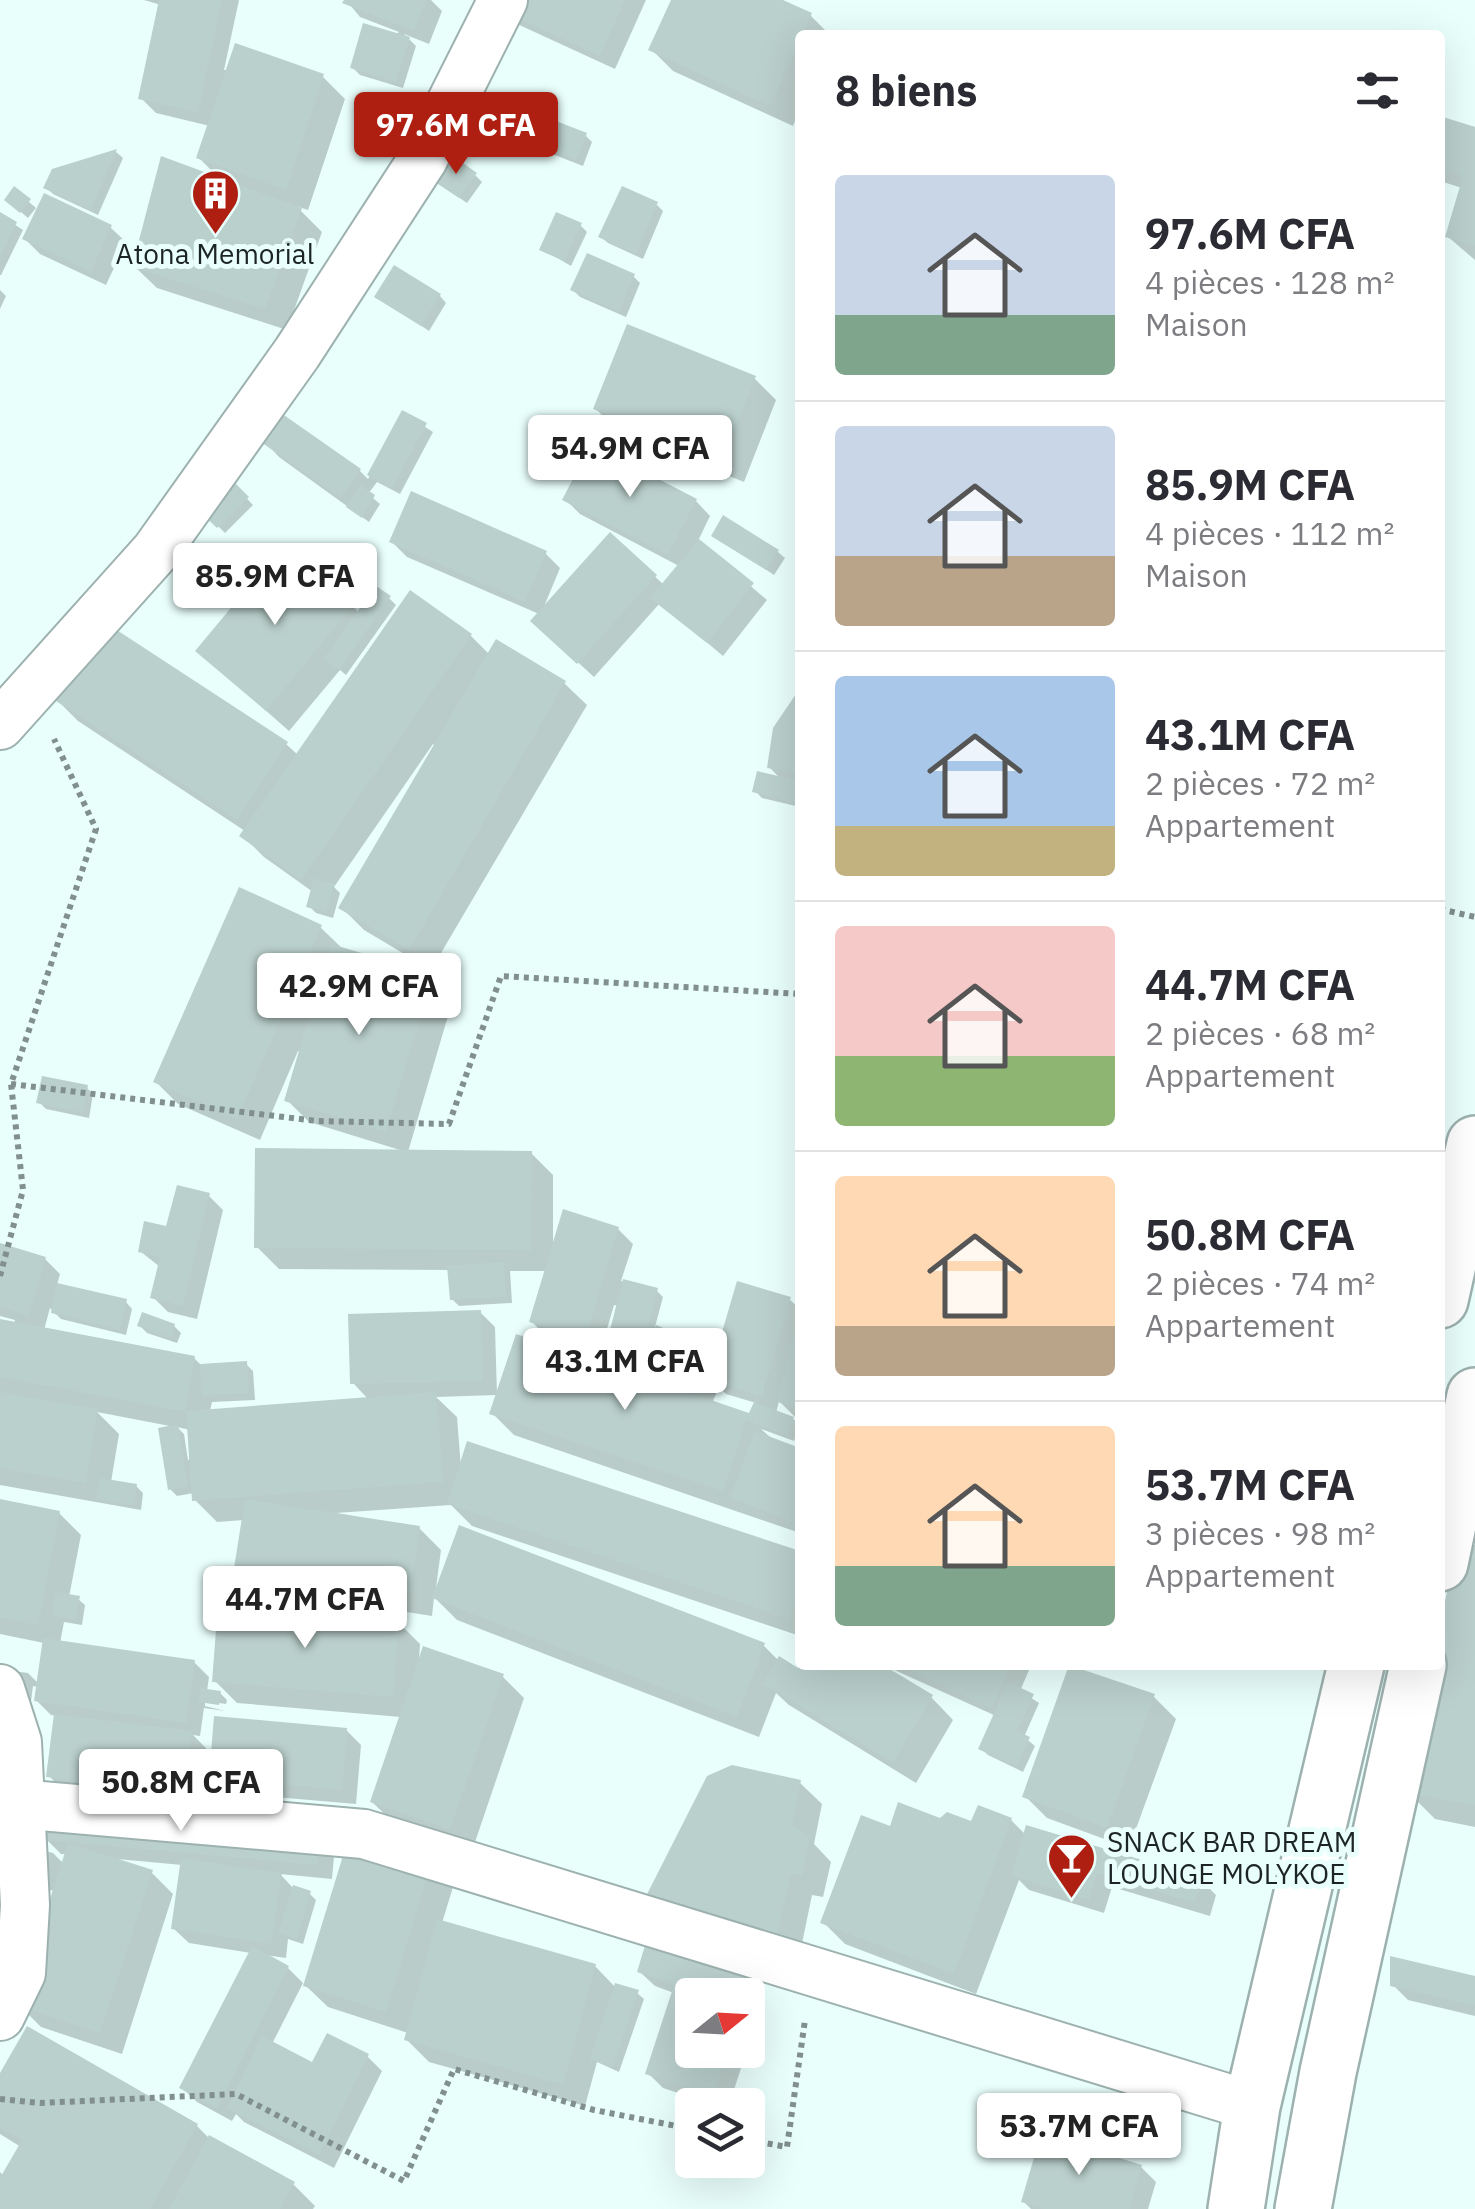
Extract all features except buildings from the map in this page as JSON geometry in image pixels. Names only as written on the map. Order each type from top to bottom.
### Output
[{"type":"highway","points":[[1445,1278],[1475,1144]]},
{"type":"highway","points":[[1454,1546],[1475,1396]]},
{"type":"highway","points":[[1236,2209],[1252,2106],[1355,1670]]},
{"type":"highway","points":[[1303,2209],[1328,2072],[1417,1670]]},
{"type":"street","points":[[0,725],[156,552],[296,353],[422,158],[503,0]]},
{"type":"street","points":[[0,1689],[17,1742],[26,1905],[21,1973],[0,2016]]},
{"type":"street","points":[[18,1804],[364,1834],[1252,2106]]},
{"type":"path","points":[[0,1276],[23,1190],[11,1084],[96,830],[31,690]]},
{"type":"path","points":[[1445,911],[1475,917]]},
{"type":"path","points":[[11,1084],[317,1121],[449,1124],[501,976],[795,994]]},
{"type":"path","points":[[765,2143],[787,2148],[813,1970]]},
{"type":"path","points":[[0,2099],[40,2104],[236,2094],[404,2181],[454,2069],[594,2110],[675,2126]]},
{"type":"place","name":"Atona Memorial","points":[[215,236]]},
{"type":"place","name":"SNACK BAR DREAM LOUNGE MOLYKOE","points":[[1072,1900]]}]
